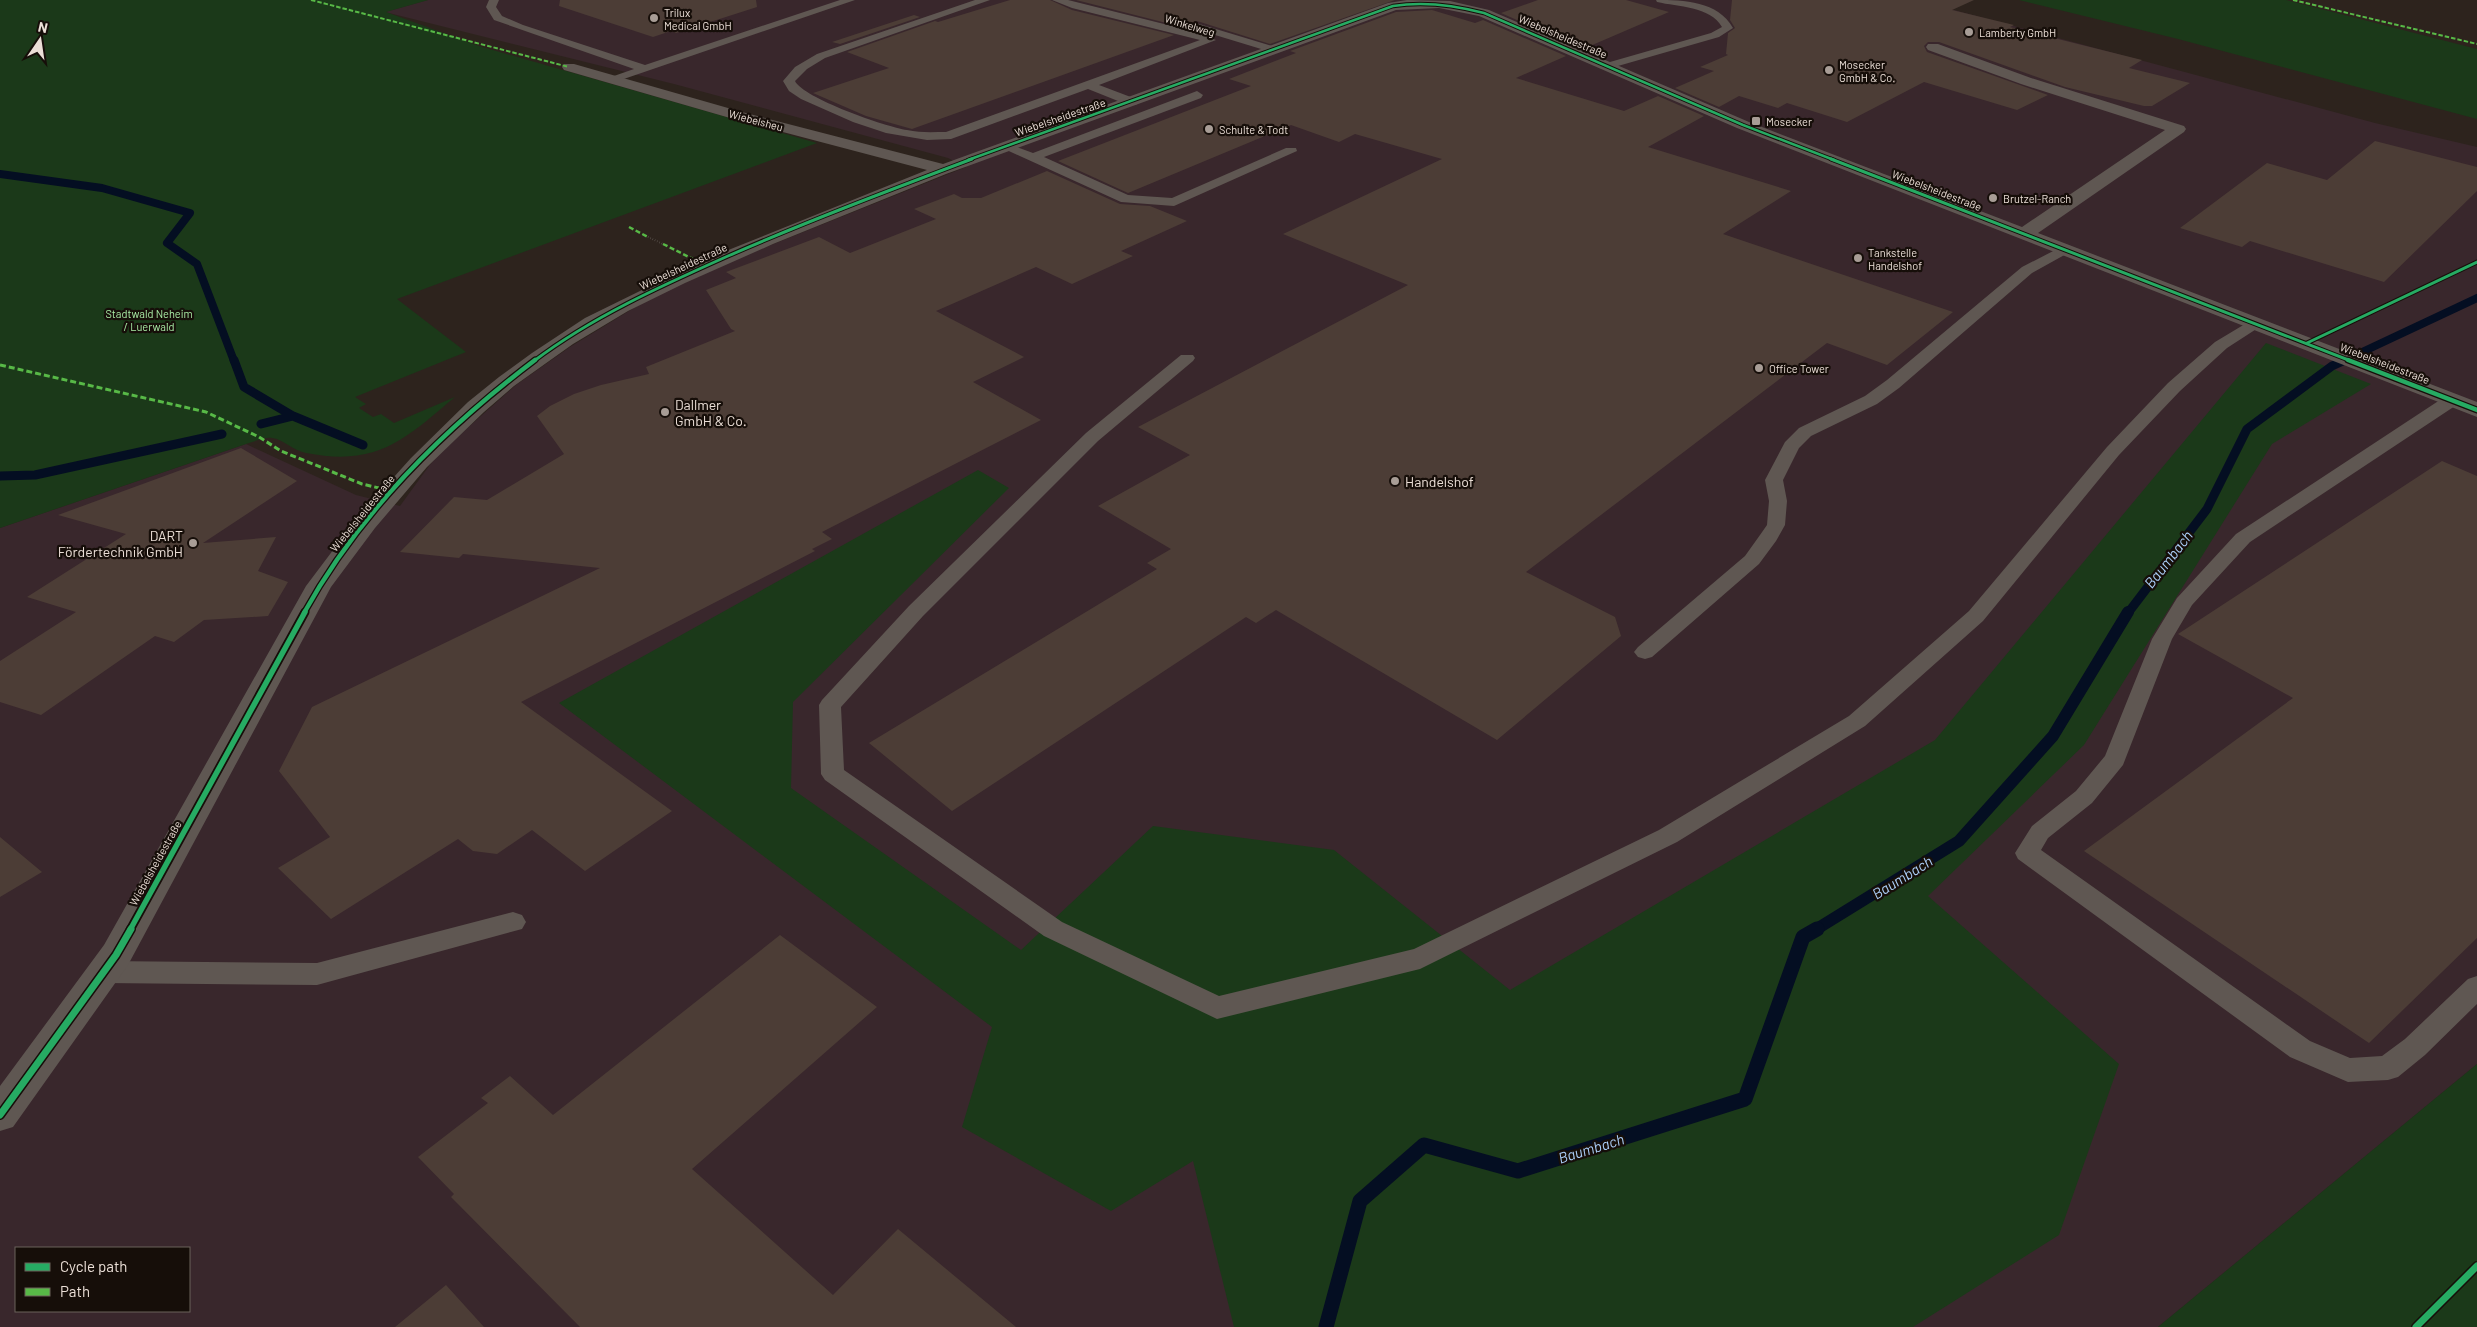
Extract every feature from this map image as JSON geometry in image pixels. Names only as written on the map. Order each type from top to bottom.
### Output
[{"type":"street","name":"Wiebelsheidestraße","points":[[0,1115],[116,955],[319,586],[374,512],[428,452],[464,417],[539,357],[636,299],[741,250],[943,170],[1393,6],[1411,2],[1456,5],[1484,12],[1743,125],[2477,410]]},
{"type":"street","points":[[1934,48],[2026,81],[2178,129],[2023,235]]},
{"type":"street","name":"Wiebelsheu","points":[[569,68],[943,170]]},
{"type":"lane","points":[[494,0],[491,7],[498,18],[643,68]]},
{"type":"lane","points":[[615,79],[643,68],[850,0]]},
{"type":"lane","points":[[986,0],[821,56],[805,64],[789,81],[793,89],[805,96],[890,133],[927,138],[947,136],[1210,40],[1164,25],[1111,16],[1057,0]]},
{"type":"lane","points":[[1607,66],[1715,34],[1728,28],[1725,20],[1715,13],[1661,0]]},
{"type":"lane","name":"Winkelweg","points":[[1138,9],[1271,49]]},
{"type":"lane","points":[[1090,85],[1132,102]]},
{"type":"lane","points":[[1033,157],[1197,95]]},
{"type":"lane","points":[[1006,147],[1033,157],[1126,199],[1174,202],[1291,150]]},
{"type":"lane","points":[[1645,652],[1752,560],[1770,537],[1776,525],[1778,501],[1774,480],[1791,446],[1804,432],[1871,400],[1893,384],[2028,270],[2063,250]]},
{"type":"lane","points":[[1187,358],[1092,437],[916,611],[830,705],[831,735],[833,774],[1053,929],[1217,1008],[1420,958],[1668,836],[1857,721],[1976,616],[2113,450],[2174,387],[2221,345],[2255,323]]},
{"type":"lane","points":[[2452,400],[2243,538],[2184,602],[2162,639],[2115,759],[2084,797],[2040,832],[2027,853],[2300,1049],[2348,1070],[2388,1068],[2415,1047],[2477,987]]},
{"type":"lane","points":[[103,972],[317,974],[513,922]]},
{"type":"path","points":[[648,237],[664,244]]},
{"type":"shaded area","points":[[428,0],[1917,0],[2375,123],[2477,147],[2477,1064],[2158,1327],[0,1327],[0,528],[246,444],[356,495],[400,506],[437,455],[516,385],[570,347],[642,303],[708,270],[966,167],[948,158],[674,84],[385,12]]},
{"type":"green space","name":"Stadtwald Neheim / Luerwald","points":[[0,0],[428,0],[386,12],[479,46],[817,143],[397,299],[466,352],[355,397],[366,404],[359,408],[373,417],[381,414],[394,423],[455,397],[405,437],[389,446],[372,453],[353,456],[331,456],[302,452],[276,439],[262,439],[0,528]]},
{"type":"green space","points":[[2019,0],[2286,0],[2477,49],[2477,119],[2178,39]]},
{"type":"green space","points":[[2266,343],[2371,384],[2272,444],[2084,745],[1928,896],[2119,1064],[2059,1235],[1913,1327],[1234,1327],[1193,1161],[1111,1211],[962,1127],[992,1027],[559,703],[978,470],[1009,488],[793,702],[791,788],[1021,950],[1153,826],[1334,850],[1510,990],[1935,740]]},
{"type":"green space","points":[[2477,1064],[2477,1327],[2158,1327]]},
{"type":"building","name":"Trilux Medical GmbH","points":[[560,0],[756,0],[757,7],[676,33],[671,31],[653,37],[559,6]]},
{"type":"building","points":[[1010,0],[1050,0],[1072,10],[1174,35],[912,129],[866,116],[813,93],[889,68],[847,52],[935,21],[938,22]]},
{"type":"building","points":[[1076,0],[1395,0],[1270,44],[1197,21],[1191,23],[1190,29]]},
{"type":"building","points":[[1538,0],[1626,0],[1669,12],[1583,49],[1501,13]]},
{"type":"building","points":[[1732,0],[1974,0],[1952,10],[2014,25],[2010,27],[2142,60],[2129,68],[2190,83],[2152,106],[2144,106],[2065,87],[1939,42],[1928,42],[1924,46],[1927,52],[2048,95],[2017,110],[1924,82],[1847,122],[1787,103],[1778,108],[1739,96],[1719,107],[1675,88],[1714,71],[1700,67],[1728,55],[1726,54],[1728,33],[1735,28],[1730,20]]},
{"type":"building","name":"Handelshof","points":[[1432,10],[1475,23],[1483,20],[1566,56],[1516,78],[1624,111],[1658,96],[1704,116],[1648,147],[1791,191],[1723,234],[1953,312],[1887,365],[1827,343],[1526,572],[1615,617],[1621,636],[1497,740],[1276,610],[1256,623],[1246,617],[952,811],[869,743],[1157,569],[1147,563],[1171,549],[1098,506],[1190,455],[1138,427],[1408,285],[1283,234],[1442,159],[1355,134],[1339,142],[1291,125],[1128,193],[1058,161],[1251,86],[1229,79],[1296,53],[1290,51],[1396,12]]},
{"type":"building","points":[[914,15],[920,17],[840,44],[832,42]]},
{"type":"building","points":[[2375,141],[2477,167],[2477,191],[2384,282],[2250,241],[2242,247],[2180,228],[2267,163],[2327,180]]},
{"type":"building","points":[[1047,171],[1120,204],[1150,206],[1187,221],[1121,251],[1133,256],[1072,284],[1036,267],[936,311],[1024,357],[973,382],[1041,420],[822,532],[832,539],[812,549],[815,551],[521,702],[672,811],[585,871],[532,830],[497,854],[473,851],[458,839],[331,919],[278,868],[330,837],[279,771],[312,707],[600,568],[463,554],[459,558],[400,552],[454,497],[487,500],[564,454],[537,416],[550,406],[574,394],[601,385],[649,374],[646,367],[735,331],[731,329],[706,290],[736,278],[726,272],[819,237],[850,253],[936,219],[914,209],[954,194],[962,198],[981,198]]},
{"type":"building","name":"DART Fördertechnik GmbH","points":[[241,448],[297,481],[203,543],[276,537],[258,571],[288,582],[268,616],[204,620],[174,642],[155,636],[41,715],[0,702],[0,661],[76,612],[27,597],[126,534],[58,515]]},
{"type":"building","points":[[2442,461],[2477,476],[2477,938],[2369,1043],[2084,851],[2293,698],[2178,634]]},
{"type":"building","points":[[0,837],[42,872],[0,897]]},
{"type":"building","points":[[780,935],[877,1007],[692,1169],[833,1295],[898,1229],[1016,1327],[580,1327],[451,1197],[454,1194],[418,1157],[488,1103],[481,1098],[510,1076],[553,1115]]},
{"type":"building","points":[[446,1285],[484,1327],[395,1327]]},
{"type":"waterway","points":[[0,174],[102,188],[190,213],[167,243],[197,264],[234,361]]},
{"type":"waterway","name":"Baumbach","points":[[2343,361],[2477,298]]},
{"type":"waterway","points":[[234,360],[244,387],[293,416]]},
{"type":"waterway","name":"Baumbach","points":[[2128,613],[2207,509],[2247,429],[2332,366],[2345,360]]},
{"type":"waterway","points":[[261,424],[293,416]]},
{"type":"waterway","points":[[293,416],[363,445]]},
{"type":"waterway","points":[[0,476],[35,475],[222,434]]},
{"type":"waterway","name":"Baumbach","points":[[1815,930],[1959,841],[2053,736],[2128,612]]},
{"type":"waterway","name":"Baumbach","points":[[1326,1327],[1360,1201],[1424,1145],[1518,1171],[1745,1099],[1803,937],[1817,929]]},
{"type":"marked path","points":[[311,0],[569,67]]},
{"type":"marked path","points":[[2293,0],[2477,44]]},
{"type":"marked path","points":[[629,227],[648,237]]},
{"type":"marked path","points":[[663,244],[705,265]]},
{"type":"marked path","points":[[0,365],[206,412],[259,437],[281,451],[362,484],[392,491]]},
{"type":"cycle path","points":[[0,1115],[116,955],[319,586],[367,522],[419,462],[476,407],[507,381],[565,339],[621,307],[707,265],[766,240],[835,211],[940,171],[1393,6],[1427,3],[1461,7],[1484,13],[1743,125],[2477,410]]},
{"type":"cycle path","points":[[2307,343],[2477,262]]},
{"type":"cycle path","points":[[2416,1327],[2477,1266]]},
{"type":"place","name":"Trilux Medical GmbH","points":[[654,18]]},
{"type":"place","name":"Lamberty GmbH","points":[[1969,32]]},
{"type":"place","name":"Mosecker GmbH & Co.","points":[[1829,70]]},
{"type":"place","name":"Mosecker","points":[[1756,121]]},
{"type":"place","name":"Schulte & Todt","points":[[1209,129]]},
{"type":"place","name":"Brutzel-Ranch","points":[[1993,198]]},
{"type":"place","name":"Tankstelle Handelshof","points":[[1858,258]]},
{"type":"place","name":"Office Tower","points":[[1759,368]]},
{"type":"place","name":"Dallmer GmbH & Co.","points":[[665,412]]},
{"type":"place","name":"Handelshof","points":[[1395,481]]},
{"type":"place","name":"DART Fördertechnik GmbH","points":[[193,543]]}]
